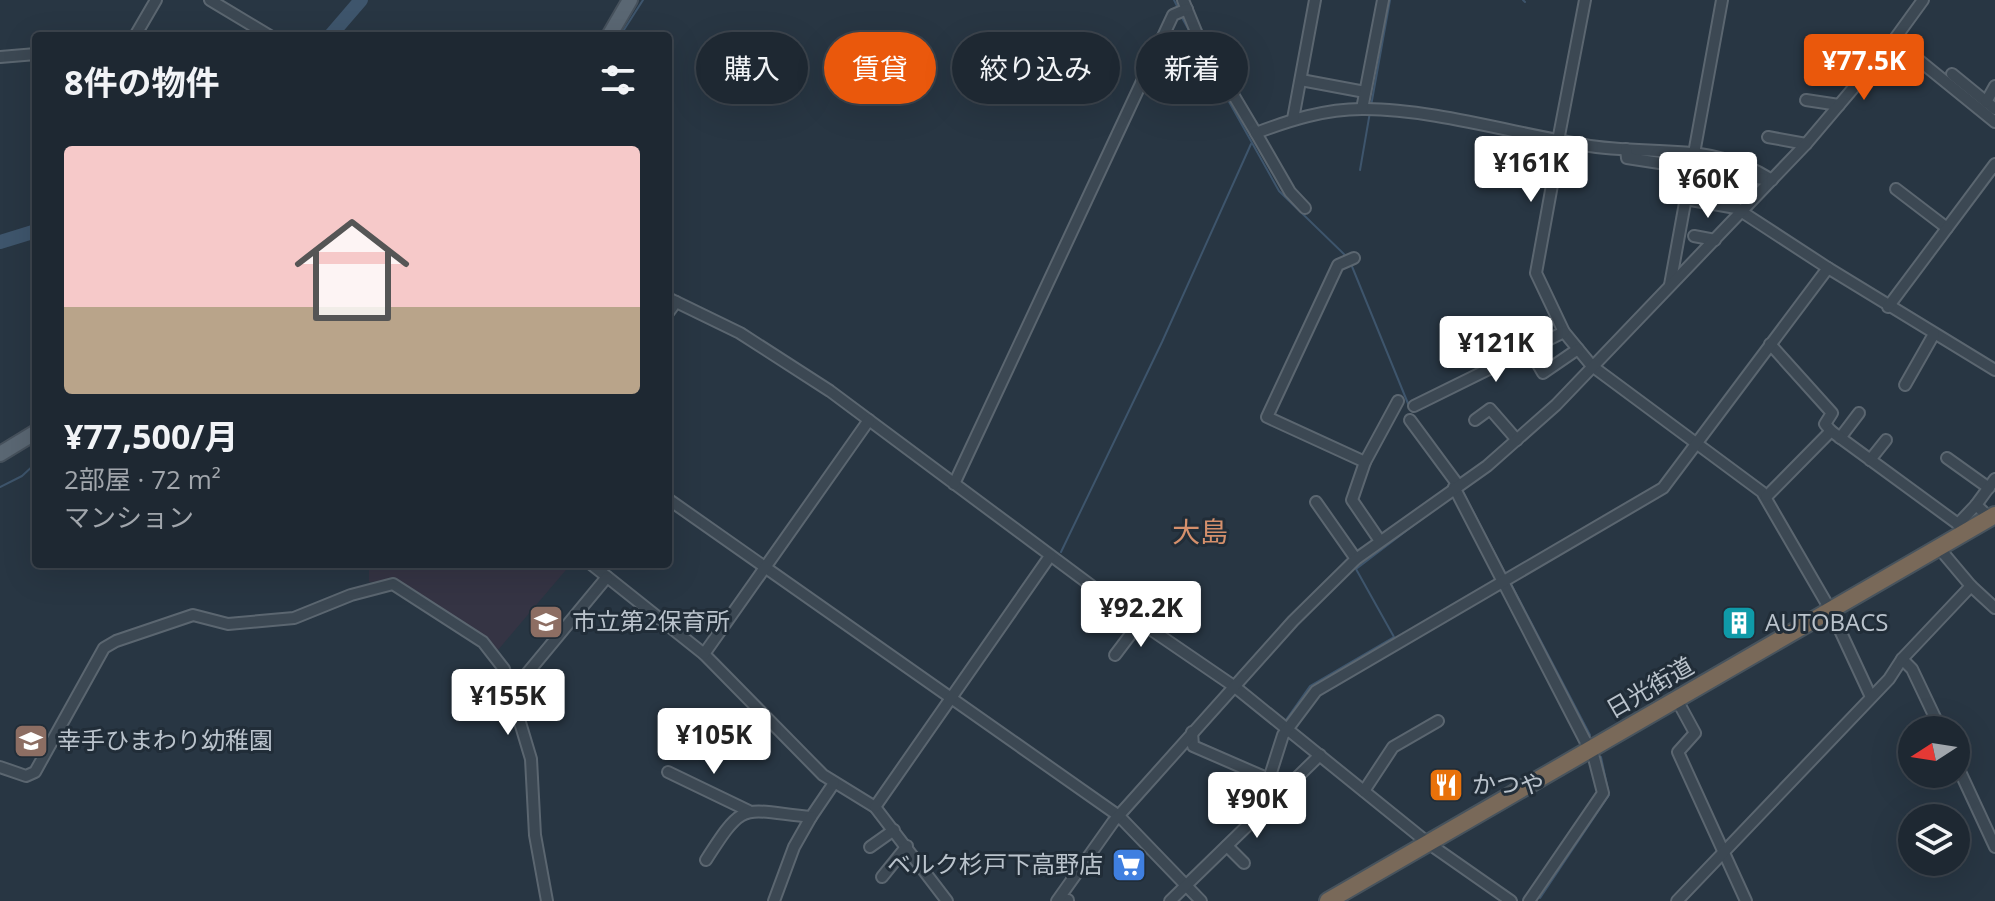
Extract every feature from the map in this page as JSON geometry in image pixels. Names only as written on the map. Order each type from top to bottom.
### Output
[{"type":"highway","name":"日光街道","points":[[1328,901],[1939,548],[1961,529],[1992,517]]},
{"type":"main road","points":[[611,32],[630,0]]},
{"type":"main road","points":[[0,454],[32,434]]},
{"type":"street","points":[[137,32],[156,0]]},
{"type":"street","points":[[210,0],[263,32]]},
{"type":"street","points":[[1293,119],[1315,0]]},
{"type":"street","points":[[1362,109],[1383,0]]},
{"type":"street","points":[[1585,0],[1536,273],[1564,332],[1592,366],[1766,497],[1831,611],[1871,697]]},
{"type":"street","points":[[1670,286],[1722,0]]},
{"type":"street","points":[[1057,901],[1119,816],[1293,621],[1356,559],[1517,440],[1806,144],[1894,40],[1923,0]]},
{"type":"street","points":[[954,484],[1173,15],[1185,5],[1197,34],[1290,192],[1305,208]]},
{"type":"street","points":[[1894,40],[1995,122]]},
{"type":"street","points":[[0,57],[32,54]]},
{"type":"street","points":[[1952,74],[1990,106],[1995,86]]},
{"type":"street","points":[[1301,80],[1365,92]]},
{"type":"street","points":[[1806,100],[1839,105]]},
{"type":"street","points":[[1256,133],[1293,119],[1362,109],[1394,111],[1559,141],[1626,149],[1694,151],[1754,168],[1772,180]]},
{"type":"street","points":[[1768,137],[1806,144]]},
{"type":"street","points":[[1626,149],[1627,158],[1772,180]]},
{"type":"street","points":[[1888,307],[1995,164]]},
{"type":"street","points":[[1896,189],[1947,228]]},
{"type":"street","points":[[1685,199],[1741,212],[1888,307],[1995,370]]},
{"type":"street","points":[[1694,236],[1715,240]]},
{"type":"street","points":[[1354,258],[1338,265],[1267,417],[1365,462]]},
{"type":"street","points":[[1192,732],[1193,746],[1269,779],[1288,728],[1316,691],[1663,488],[1828,268]]},
{"type":"street","points":[[672,300],[774,353],[869,420],[1140,622],[1235,687],[1428,843],[1511,901]]},
{"type":"street","points":[[1414,406],[1564,332]]},
{"type":"street","points":[[1905,385],[1934,334]]},
{"type":"street","points":[[1770,344],[1832,413],[1825,424],[1961,529],[1992,483],[1947,458]]},
{"type":"street","points":[[1529,349],[1543,373],[1578,349]]},
{"type":"street","points":[[1380,541],[1352,500],[1365,462],[1398,401]]},
{"type":"street","points":[[1475,420],[1490,409],[1517,440]]},
{"type":"street","points":[[1766,497],[1859,413]]},
{"type":"street","points":[[704,654],[869,420]]},
{"type":"street","points":[[1410,420],[1456,486],[1590,750],[1603,793],[1529,901]]},
{"type":"street","points":[[1870,460],[1886,440]]},
{"type":"street","points":[[672,502],[1119,816],[1201,901]]},
{"type":"street","points":[[1316,502],[1356,559]]},
{"type":"street","points":[[1976,505],[1992,517]]},
{"type":"street","points":[[1939,548],[1971,586],[1995,608]]},
{"type":"street","points":[[875,807],[1050,556]]},
{"type":"street","points":[[596,568],[704,654],[834,783],[875,807],[907,846],[941,899]]},
{"type":"street","points":[[510,686],[520,682],[607,577]]},
{"type":"street","points":[[0,767],[26,776],[35,772],[109,644],[193,615],[228,628],[294,618],[386,583],[414,603],[483,642],[504,669],[531,759],[535,835],[547,901]]},
{"type":"street","points":[[1677,901],[1889,679],[1902,659],[1971,586]]},
{"type":"street","points":[[1115,655],[1140,622]]},
{"type":"street","points":[[1902,659],[1912,669],[1934,716]]},
{"type":"street","points":[[1677,700],[1695,733],[1678,752],[1746,901]]},
{"type":"street","points":[[1364,791],[1393,747],[1438,721]]},
{"type":"street","points":[[1170,901],[1320,755]]},
{"type":"street","points":[[668,772],[749,811],[811,817]]},
{"type":"street","points":[[774,901],[794,847],[834,783]]},
{"type":"street","points":[[1968,788],[1995,847]]},
{"type":"street","points":[[706,860],[726,827],[749,811]]},
{"type":"street","points":[[870,847],[894,830]]},
{"type":"street","points":[[882,877],[907,846]]},
{"type":"street","points":[[1227,846],[1244,863]]},
{"type":"shaded area","points":[[369,568],[568,568],[498,650],[468,625],[396,581],[369,582]]},
{"type":"waterway","points":[[333,32],[361,0]]},
{"type":"waterway","points":[[623,32],[643,0]]},
{"type":"waterway","points":[[1174,0],[1179,10]]},
{"type":"waterway","points":[[1371,106],[1390,0]]},
{"type":"waterway","points":[[1181,16],[1279,191],[1348,258]]},
{"type":"waterway","points":[[1360,170],[1370,112]]},
{"type":"waterway","points":[[1061,552],[1162,342],[1251,144]]},
{"type":"waterway","points":[[0,242],[32,232]]},
{"type":"waterway","points":[[1351,264],[1409,406]]},
{"type":"waterway","points":[[0,487],[22,476],[32,467]]},
{"type":"waterway","points":[[1461,488],[1506,575]]},
{"type":"waterway","points":[[1286,720],[1310,686],[1394,637],[1356,569],[1427,515]]},
{"type":"waterway","points":[[1511,584],[1590,735]]},
{"type":"waterway","points":[[1198,742],[1254,767]]},
{"type":"waterway","points":[[1540,898],[1609,795],[1601,757]]},
{"type":"waterway","points":[[1094,858],[1118,824]]},
{"type":"place","name":"市立第2保育所","points":[[546,622]]},
{"type":"place","name":"AUTOBACS","points":[[1739,623]]},
{"type":"place","name":"幸手ひまわり幼稚園","points":[[31,741]]},
{"type":"place","name":"かつや","points":[[1446,785]]},
{"type":"place","name":"ベルク杉戸下高野店","points":[[1129,865]]},
{"type":"district","name":"大島","points":[[1200,532]]}]
